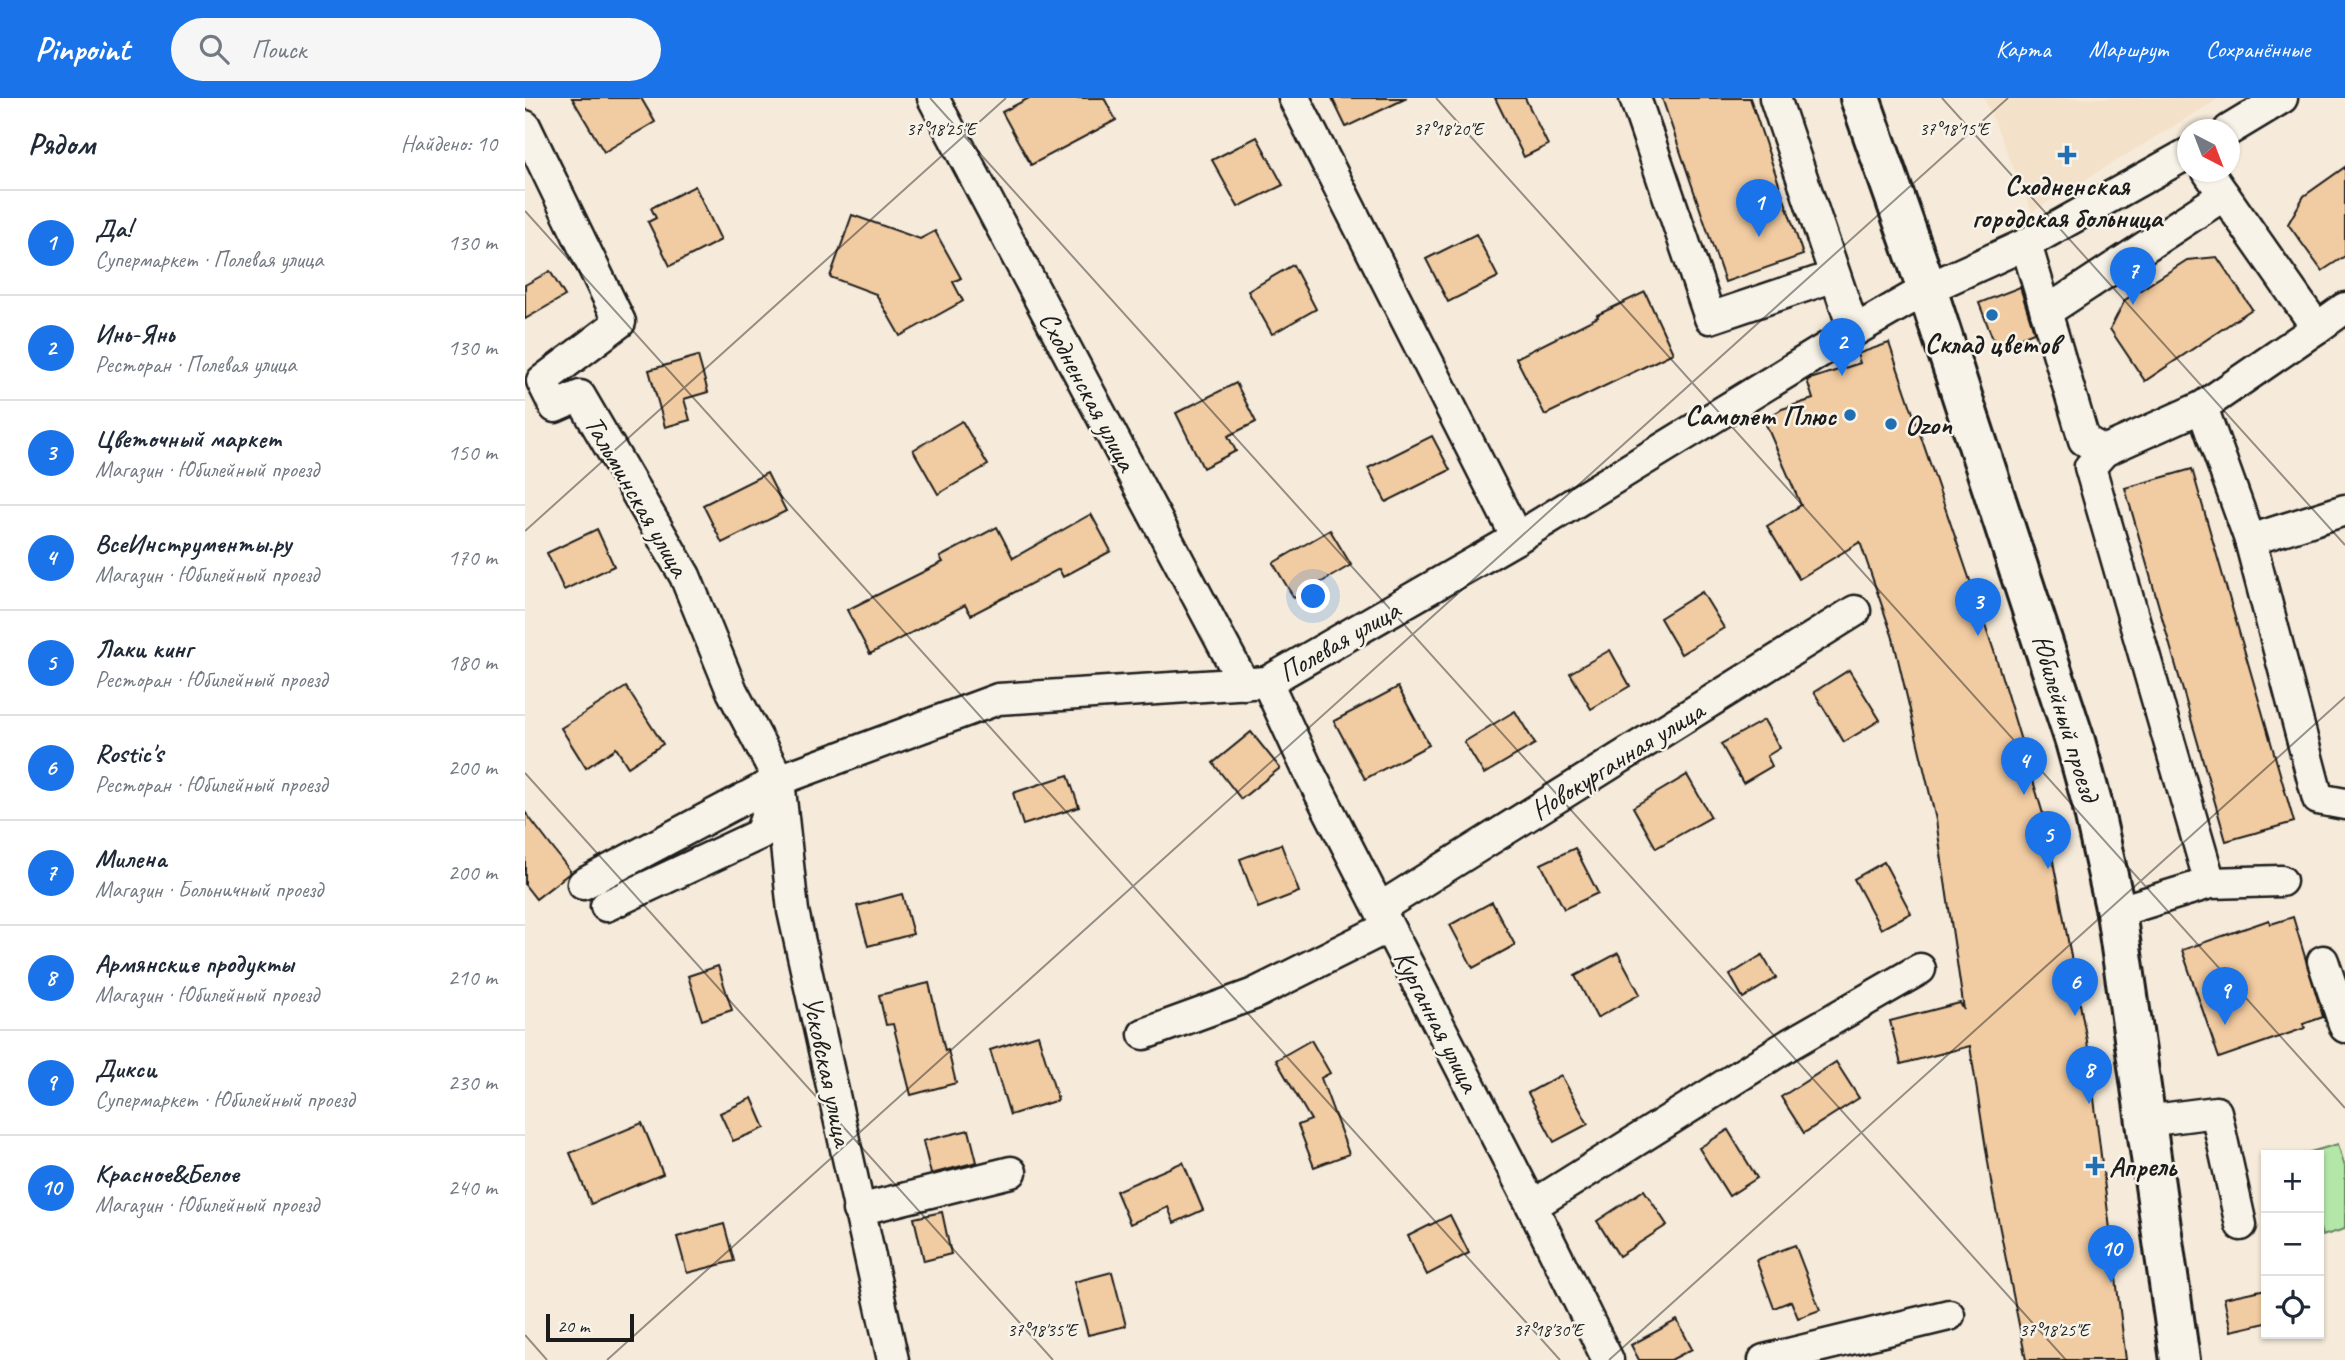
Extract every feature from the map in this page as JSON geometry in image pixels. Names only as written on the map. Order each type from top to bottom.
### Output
[{"type":"main road","name":"Юбилейный проезд","points":[[1866,101],[2075,741],[2092,803],[2116,912],[2179,1360]]},
{"type":"street","name":"Сходненская улица","points":[[933,98],[1256,683]]},
{"type":"street","points":[[1294,98],[1517,538]]},
{"type":"street","points":[[1635,98],[1710,318],[1835,276]]},
{"type":"street","points":[[1775,98],[1854,331]]},
{"type":"street","points":[[2240,123],[2283,98]]},
{"type":"street","name":"Тальминская улица","points":[[525,126],[620,322],[542,381],[555,407],[580,396],[685,576],[731,691],[779,780]]},
{"type":"street","name":"Полевая улица","points":[[583,884],[779,780],[998,699],[1256,683],[1517,538],[1927,289],[2026,244],[2177,160]]},
{"type":"street","points":[[2046,312],[2216,183],[2318,328]]},
{"type":"street","points":[[2026,244],[2084,440],[2103,451]]},
{"type":"street","points":[[2210,883],[2090,467],[2103,451],[2202,407],[2345,308]]},
{"type":"street","points":[[2202,407],[2250,540],[2318,799],[2345,804]]},
{"type":"street","points":[[2250,540],[2345,510]]},
{"type":"street","name":"Новокурганная улица","points":[[1144,1034],[1254,994],[1384,917],[1855,611]]},
{"type":"street","name":"Курганная улица","points":[[1256,683],[1306,766],[1608,1360]]},
{"type":"street","points":[[607,906],[760,834],[779,780]]},
{"type":"street","name":"Усковская улица","points":[[779,780],[793,911],[893,1360]]},
{"type":"street","points":[[2116,912],[2210,883],[2281,881]]},
{"type":"street","points":[[2323,961],[2345,1027]]},
{"type":"street","points":[[1532,1206],[1790,1044],[1920,969]]},
{"type":"street","points":[[2146,1121],[2216,1112],[2241,1224]]},
{"type":"street","points":[[858,1210],[1011,1172]]},
{"type":"street","points":[[1764,1360],[1949,1315]]},
{"type":"shaded area","name":"Сходненская городская больница","points":[[1984,98],[2220,98],[2185,119],[2177,119],[2177,124],[2032,212]]},
{"type":"green space","points":[[2338,1144],[2345,1167],[2345,1229],[2324,1235],[2324,1150],[2317,1150]]},
{"type":"building","points":[[572,98],[641,98],[655,122],[604,152]]},
{"type":"building","points":[[1029,98],[1104,98],[1116,120],[1031,165],[1002,112]]},
{"type":"building","points":[[1332,98],[1407,98],[1346,127]]},
{"type":"building","points":[[1495,98],[1525,98],[1548,145],[1524,157]]},
{"type":"building","points":[[1662,98],[1750,98],[1803,255],[1725,282]]},
{"type":"building","points":[[1257,137],[1283,185],[1238,207],[1212,160]]},
{"type":"building","points":[[2345,167],[2345,256],[2322,271],[2288,224],[2304,196]]},
{"type":"building","points":[[695,186],[721,240],[670,266],[648,222],[656,218],[651,208]]},
{"type":"building","points":[[852,215],[920,239],[935,231],[961,278],[953,282],[963,301],[900,336],[876,294],[830,277]]},
{"type":"building","points":[[1476,234],[1498,277],[1448,302],[1426,259]]},
{"type":"building","points":[[2217,257],[2252,309],[2145,381],[2110,329],[2125,300],[2187,260]]},
{"type":"building","points":[[1293,265],[1316,309],[1272,334],[1248,291]]},
{"type":"building","points":[[550,271],[565,296],[525,319],[525,285]]},
{"type":"building","points":[[2020,287],[2034,332],[1996,347],[1979,303]]},
{"type":"building","points":[[1645,292],[1673,353],[1545,415],[1516,358]]},
{"type":"building","points":[[1889,343],[1994,651],[2046,824],[2087,1041],[2126,1360],[2026,1360],[1993,1194],[1970,1046],[1901,1064],[1890,1021],[1960,1003],[1964,1010],[1936,820],[1893,638],[1860,542],[1799,579],[1767,526],[1801,505],[1764,420],[1782,409],[1813,399],[1807,380],[1860,363],[1857,354]]},
{"type":"building","points":[[698,356],[708,392],[684,399],[690,420],[665,427],[649,370]]},
{"type":"building","points":[[1236,383],[1256,422],[1228,436],[1236,451],[1203,468],[1176,413]]},
{"type":"building","points":[[962,421],[988,465],[938,494],[913,450]]},
{"type":"building","points":[[1432,436],[1450,470],[1386,502],[1368,468]]},
{"type":"building","points":[[2192,469],[2294,822],[2226,841],[2125,488]]},
{"type":"building","points":[[767,473],[786,511],[722,543],[703,505]]},
{"type":"building","points":[[1091,514],[1111,551],[1063,577],[1059,569],[971,615],[965,605],[870,654],[847,610],[943,562],[940,557],[997,527],[1013,558]]},
{"type":"building","points":[[597,529],[614,566],[564,590],[547,553]]},
{"type":"building","points":[[1330,530],[1351,565],[1294,598],[1273,563]]},
{"type":"building","points":[[1702,592],[1724,628],[1681,654],[1660,618]]},
{"type":"building","points":[[1610,650],[1630,686],[1591,709],[1570,673]]},
{"type":"building","points":[[1849,670],[1880,720],[1844,742],[1814,692]]},
{"type":"building","points":[[626,687],[663,744],[628,767],[616,748],[586,768],[561,728]]},
{"type":"building","points":[[1398,687],[1429,745],[1365,779],[1334,721]]},
{"type":"building","points":[[1515,711],[1535,744],[1484,774],[1464,742]]},
{"type":"building","points":[[1764,720],[1780,748],[1767,756],[1772,766],[1743,783],[1721,744]]},
{"type":"building","points":[[1251,732],[1280,768],[1241,799],[1213,763]]},
{"type":"building","points":[[1068,775],[1079,807],[1023,825],[1013,793]]},
{"type":"building","points":[[1687,775],[1711,817],[1656,848],[1633,807]]},
{"type":"building","points":[[525,812],[571,872],[536,899],[525,885]]},
{"type":"building","points":[[1281,844],[1299,892],[1258,908],[1240,859]]},
{"type":"building","points":[[1575,848],[1598,893],[1564,909],[1541,864]]},
{"type":"building","points":[[1884,862],[1911,913],[1881,929],[1854,879]]},
{"type":"building","points":[[902,894],[913,934],[868,946],[857,906]]},
{"type":"building","points":[[1492,902],[1515,945],[1473,968],[1450,925]]},
{"type":"building","points":[[2293,917],[2323,1017],[2303,1024],[2305,1028],[2219,1058],[2182,950],[2269,920],[2271,924]]},
{"type":"building","points":[[1618,953],[1640,994],[1597,1018],[1575,976]]},
{"type":"building","points":[[1762,955],[1776,978],[1743,998],[1730,975]]},
{"type":"building","points":[[718,966],[732,1010],[702,1020],[688,976]]},
{"type":"building","points":[[929,983],[945,1051],[948,1050],[956,1083],[911,1095],[893,1024],[886,1025],[879,995]]},
{"type":"building","points":[[1038,1035],[1058,1100],[1010,1115],[990,1050]]},
{"type":"building","points":[[1311,1040],[1330,1073],[1321,1078],[1349,1154],[1314,1167],[1298,1125],[1311,1120],[1276,1060]]},
{"type":"building","points":[[1836,1062],[1859,1098],[1804,1133],[1781,1097]]},
{"type":"building","points":[[1561,1075],[1588,1124],[1554,1142],[1528,1093]]},
{"type":"building","points":[[752,1098],[765,1128],[733,1141],[720,1113]]},
{"type":"building","points":[[642,1123],[663,1174],[591,1204],[570,1153]]},
{"type":"building","points":[[969,1130],[977,1162],[931,1174],[923,1141]]},
{"type":"building","points":[[1728,1130],[1757,1178],[1729,1196],[1699,1148]]},
{"type":"building","points":[[1183,1162],[1203,1210],[1174,1223],[1168,1207],[1130,1224],[1116,1191]]},
{"type":"building","points":[[1644,1190],[1667,1225],[1619,1256],[1597,1221]]},
{"type":"building","points":[[942,1212],[951,1254],[924,1261],[914,1218]]},
{"type":"building","points":[[1450,1215],[1469,1253],[1427,1275],[1408,1236]]},
{"type":"building","points":[[724,1224],[734,1261],[687,1273],[677,1237]]},
{"type":"building","points":[[1795,1245],[1820,1310],[1798,1318],[1791,1301],[1774,1308],[1756,1260]]},
{"type":"building","points":[[1112,1272],[1126,1326],[1088,1335],[1074,1282]]},
{"type":"building","points":[[2261,1290],[2261,1324],[2231,1331],[2224,1298]]},
{"type":"building","points":[[1677,1320],[1692,1349],[1671,1360],[1639,1360],[1631,1345]]},
{"type":"place","name":"Сходненская городская больница","points":[[2067,155]]},
{"type":"place","name":"Да!","points":[[1759,237]]},
{"type":"place","name":"Милена","points":[[2133,305]]},
{"type":"place","name":"Склад цветов","points":[[1992,315]]},
{"type":"place","name":"Инь-Янь","points":[[1842,376]]},
{"type":"place","name":"Самолет Плюс","points":[[1850,415]]},
{"type":"place","name":"Ozon","points":[[1891,424]]},
{"type":"place","name":"Цветочный маркет","points":[[1978,636]]},
{"type":"place","name":"ВсеИнструменты.ру","points":[[2024,795]]},
{"type":"place","name":"Лаки кинг","points":[[2048,869]]},
{"type":"place","name":"Rostic's","points":[[2075,1016]]},
{"type":"place","name":"Дикси","points":[[2225,1025]]},
{"type":"place","name":"Армянские продукты","points":[[2089,1104]]},
{"type":"place","name":"Апрель","points":[[2095,1166]]},
{"type":"place","name":"Красное&Белое","points":[[2111,1283]]}]
